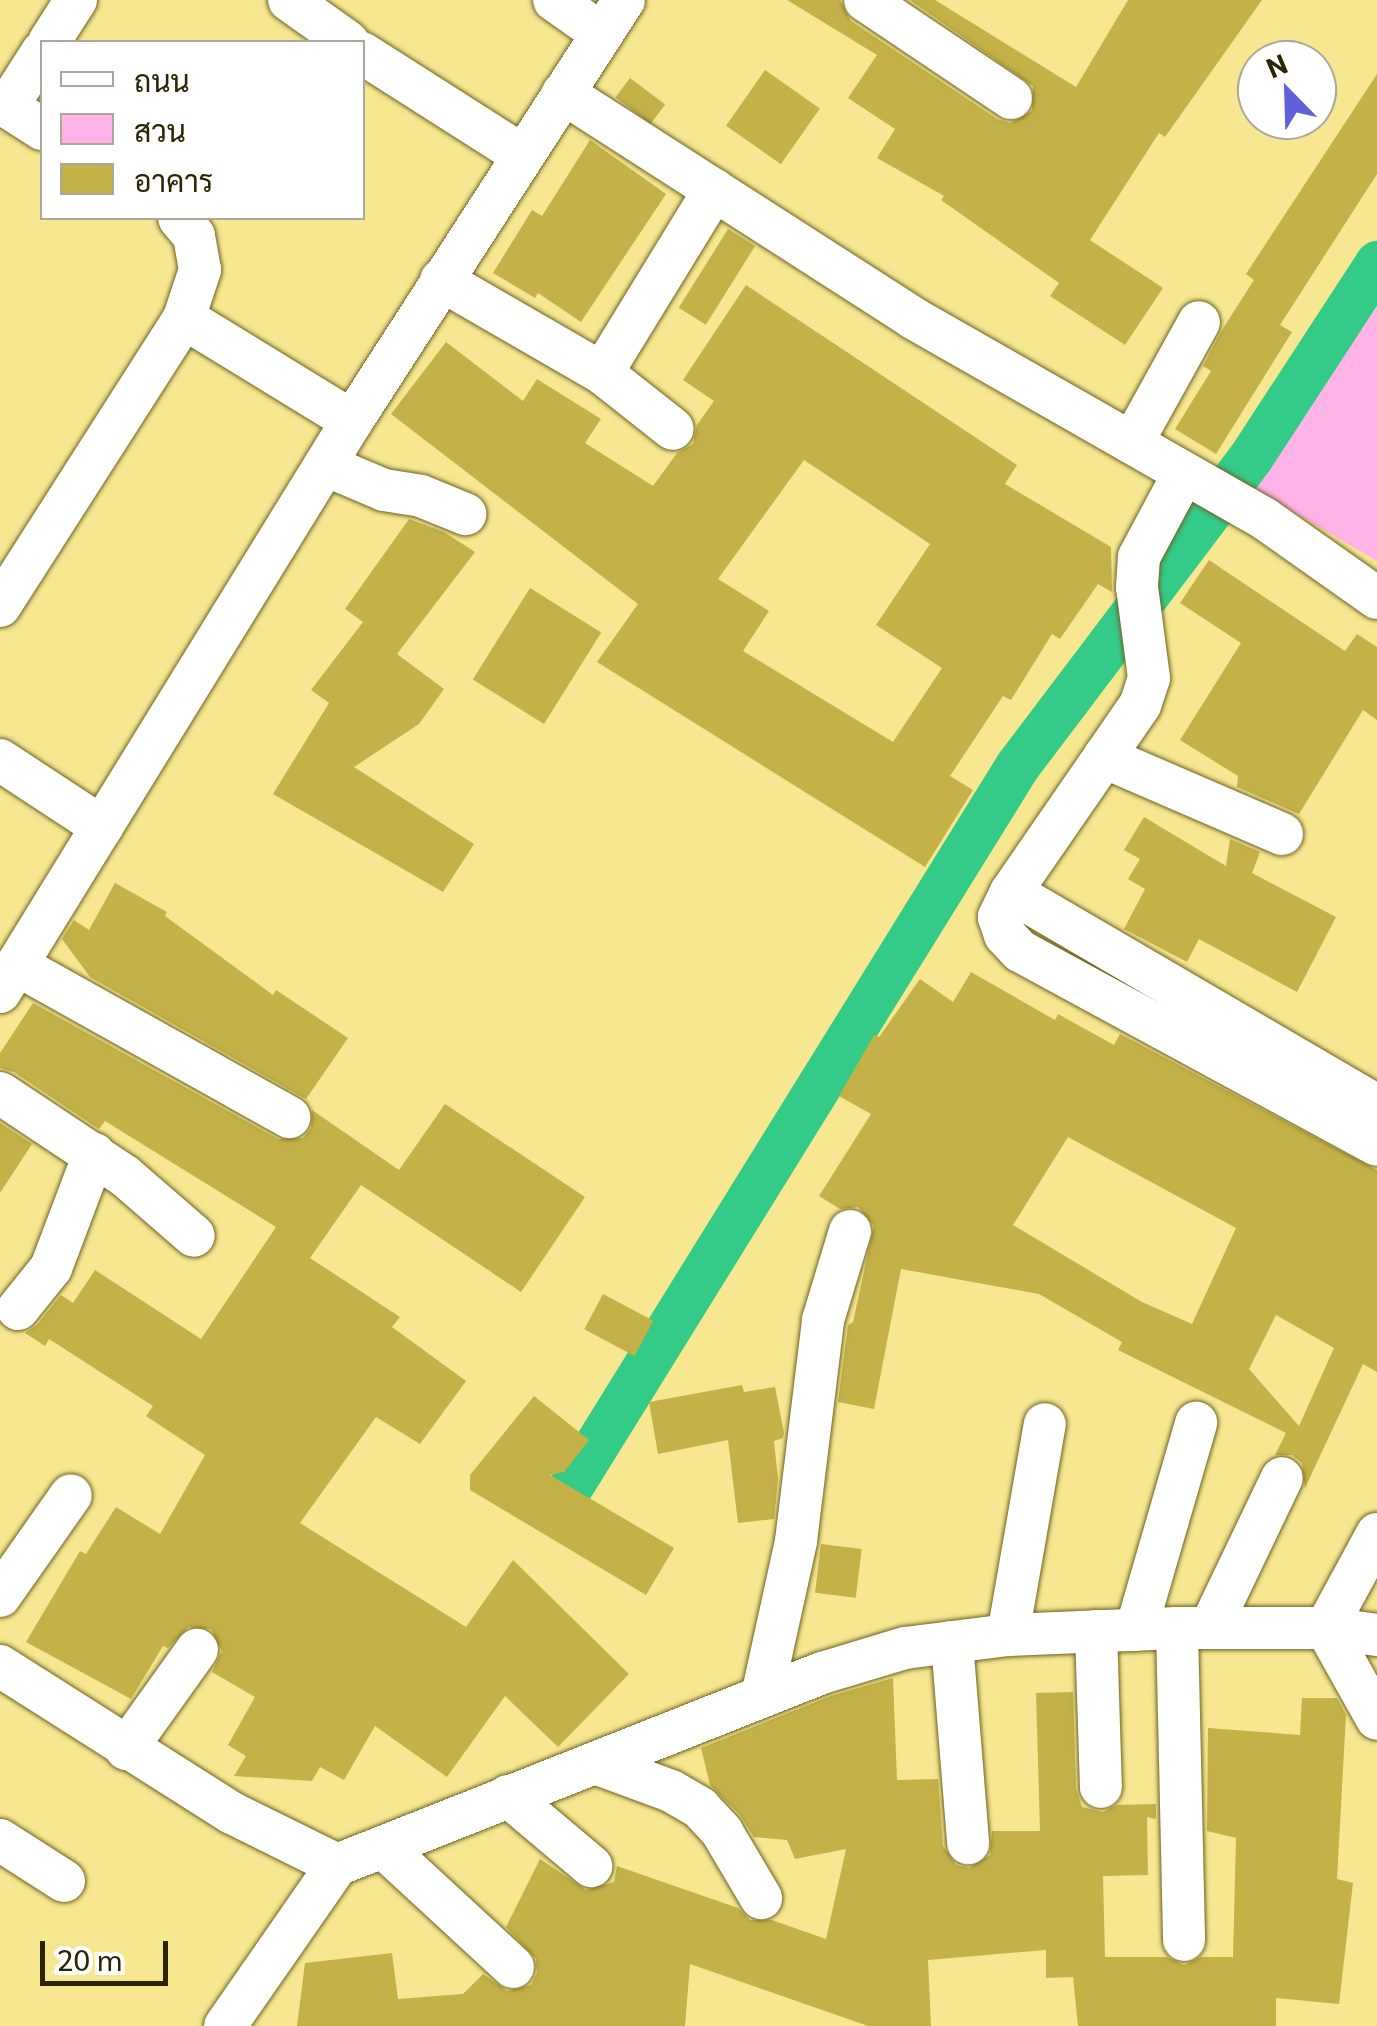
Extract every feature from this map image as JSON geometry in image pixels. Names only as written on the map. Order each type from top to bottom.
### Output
[{"type":"street","points":[[50,40],[76,0]]},
{"type":"street","points":[[290,0],[345,40]]},
{"type":"street","points":[[288,1117],[9,978],[324,465],[613,17],[554,0]]},
{"type":"street","points":[[864,0],[1011,98]]},
{"type":"street","points":[[365,55],[522,155]]},
{"type":"street","points":[[17,112],[40,57]]},
{"type":"street","points":[[562,93],[913,318],[1265,520],[1377,598]]},
{"type":"street","points":[[602,373],[714,190]]},
{"type":"street","points":[[0,606],[184,318],[200,270],[194,236],[181,220]]},
{"type":"street","points":[[441,280],[602,373],[673,429]]},
{"type":"street","points":[[184,318],[352,421]]},
{"type":"street","points":[[1132,443],[1199,322]]},
{"type":"street","points":[[324,465],[384,490],[421,496],[465,514]]},
{"type":"street","points":[[1184,473],[1139,557],[1137,587],[1149,678],[1140,705],[1011,892],[999,917],[1006,935],[1020,951],[1366,1119]]},
{"type":"street","points":[[1104,757],[1282,834]]},
{"type":"street","points":[[0,760],[102,827]]},
{"type":"street","points":[[0,1093],[94,1154],[194,1236]]},
{"type":"street","points":[[18,1309],[50,1268],[94,1154]]},
{"type":"street","points":[[762,1696],[796,1542],[824,1320],[850,1230]]},
{"type":"street","points":[[1101,1787],[1154,1629],[1196,1423]]},
{"type":"street","points":[[1008,1634],[1045,1424]]},
{"type":"street","points":[[1184,1940],[1154,1629],[1282,1478]]},
{"type":"street","points":[[0,1596],[71,1494]]},
{"type":"street","points":[[1326,1628],[1377,1534]]},
{"type":"street","points":[[1326,1628],[1377,1719]]},
{"type":"street","points":[[225,2026],[337,1864],[762,1696],[906,1648],[1008,1634],[1326,1628],[1377,1636]]},
{"type":"street","points":[[952,1642],[968,1843]]},
{"type":"street","points":[[126,1749],[197,1650]]},
{"type":"street","points":[[0,1666],[232,1813],[337,1864]]},
{"type":"street","points":[[595,1763],[671,1792],[700,1808],[722,1832],[762,1898]]},
{"type":"street","points":[[508,1796],[592,1866]]},
{"type":"street","points":[[0,1840],[64,1881]]},
{"type":"street","points":[[383,1847],[513,1967]]},
{"type":"green space","points":[[1377,307],[1377,561],[1251,487]]},
{"type":"building","points":[[787,0],[840,0],[851,21],[997,119],[1010,123],[1032,111],[1033,86],[910,0],[935,0],[1076,87],[1128,0],[1262,0],[1165,137],[1159,133],[1090,240],[1163,288],[1125,345],[1050,296],[1059,283],[941,200],[944,196],[877,158],[895,129],[848,98],[877,55]]},
{"type":"building","points":[[765,70],[820,108],[781,164],[726,126]]},
{"type":"building","points":[[1377,74],[1377,174],[1280,325],[1292,332],[1216,454],[1175,429],[1211,371],[1203,366],[1222,330],[1254,280],[1246,274]]},
{"type":"building","points":[[630,78],[665,104],[651,124],[616,97]]},
{"type":"building","points":[[590,140],[666,194],[581,322],[538,293],[535,298],[493,273],[532,210],[542,216]]},
{"type":"building","points":[[728,229],[755,246],[706,325],[679,308]]},
{"type":"building","points":[[746,285],[1017,465],[1005,484],[1111,547],[1112,592],[1098,584],[1060,639],[1052,634],[1011,700],[1003,696],[950,776],[973,790],[925,867],[597,662],[638,604],[391,414],[446,342],[523,401],[537,379],[601,419],[585,443],[653,486],[677,453],[693,444],[697,425],[714,401],[683,380]],"holes":[[[804,460],[930,544],[876,625],[942,668],[893,742],[743,651],[769,611],[718,579]]]},
{"type":"building","points":[[409,519],[444,532],[475,552],[397,654],[444,689],[419,724],[354,767],[474,844],[443,892],[273,794],[329,703],[311,690],[363,622],[345,609]]},
{"type":"building","points":[[1209,560],[1345,651],[1357,634],[1377,647],[1377,720],[1363,710],[1299,814],[1237,787],[1238,776],[1180,740],[1241,643],[1180,603]]},
{"type":"building","points":[[530,588],[601,633],[544,724],[473,680]]},
{"type":"building","points":[[1144,817],[1226,866],[1230,839],[1260,852],[1252,873],[1336,917],[1297,992],[1199,939],[1187,962],[1124,929],[1145,889],[1128,879],[1140,859],[1124,850]]},
{"type":"building","points":[[115,883],[167,912],[165,916],[273,995],[276,990],[348,1038],[306,1099],[90,977],[62,939],[74,920],[89,930]]},
{"type":"building","points":[[971,972],[1055,1020],[1058,1014],[1114,1045],[1120,1034],[1377,1170],[1377,1372],[1363,1364],[1305,1488],[1302,1463],[1292,1455],[1275,1455],[1286,1433],[1118,1350],[1122,1342],[1039,1294],[901,1269],[874,1409],[838,1402],[848,1325],[853,1322],[874,1226],[858,1207],[840,1209],[819,1196],[871,1114],[839,1096],[874,1035],[879,1037],[920,979],[953,1002]],"holes":[[[1068,1137],[1236,1228],[1192,1324],[1142,1302],[1013,1225]],[[1276,1315],[1334,1348],[1299,1426],[1249,1369]]]},
{"type":"building","points":[[33,1003],[278,1139],[303,1138],[311,1128],[312,1110],[399,1170],[445,1104],[585,1197],[521,1292],[361,1185],[310,1258],[400,1317],[392,1327],[466,1381],[420,1444],[376,1417],[300,1523],[466,1627],[513,1560],[629,1674],[558,1747],[505,1696],[447,1777],[375,1726],[344,1780],[320,1767],[312,1781],[234,1776],[246,1756],[228,1745],[255,1697],[212,1672],[222,1651],[211,1629],[188,1627],[168,1648],[163,1646],[131,1699],[26,1642],[80,1551],[86,1554],[116,1507],[160,1534],[205,1455],[146,1416],[153,1406],[49,1339],[45,1346],[25,1333],[37,1325],[61,1295],[73,1303],[95,1270],[201,1339],[276,1227],[105,1121],[99,1129],[14,1072],[0,1068],[0,1053]]},
{"type":"building","points":[[0,1123],[32,1144],[0,1193]]},
{"type":"building","points":[[603,1294],[653,1321],[635,1356],[584,1329]]},
{"type":"building","points":[[742,1385],[744,1392],[775,1387],[784,1433],[783,1438],[774,1441],[778,1479],[774,1519],[738,1523],[728,1440],[658,1454],[649,1402]]},
{"type":"building","points":[[534,1396],[589,1440],[564,1472],[550,1475],[674,1548],[646,1595],[470,1490],[470,1475]]},
{"type":"building","points":[[821,1544],[862,1549],[856,1598],[815,1593]]},
{"type":"building","points":[[893,1678],[897,1780],[938,1779],[943,1846],[956,1865],[969,1868],[990,1855],[992,1831],[1040,1831],[1036,1693],[1073,1692],[1076,1788],[1082,1807],[1103,1812],[1117,1805],[1156,1804],[1156,1819],[1147,1817],[1148,1875],[1103,1876],[1105,1957],[1167,1957],[1184,1965],[1201,1957],[1233,1957],[1236,1838],[1207,1831],[1208,1728],[1300,1735],[1302,1698],[1337,1698],[1346,1715],[1337,1879],[1353,1883],[1339,2004],[1276,1998],[1276,2026],[1078,2026],[1073,1977],[1046,1978],[1046,1950],[928,1960],[931,2026],[868,2026],[690,1964],[685,2026],[297,2026],[305,1963],[392,1953],[398,1999],[463,1994],[483,1974],[507,1991],[531,1985],[537,1973],[536,1959],[506,1927],[540,1859],[586,1890],[614,1882],[617,1866],[738,1908],[750,1920],[772,1920],[826,1939],[846,1849],[795,1859],[787,1840],[754,1837],[740,1815],[710,1785],[701,1748],[831,1696]]},
{"type":"waterway","points":[[572,1484],[1017,766],[1250,458],[1377,263]]}]
